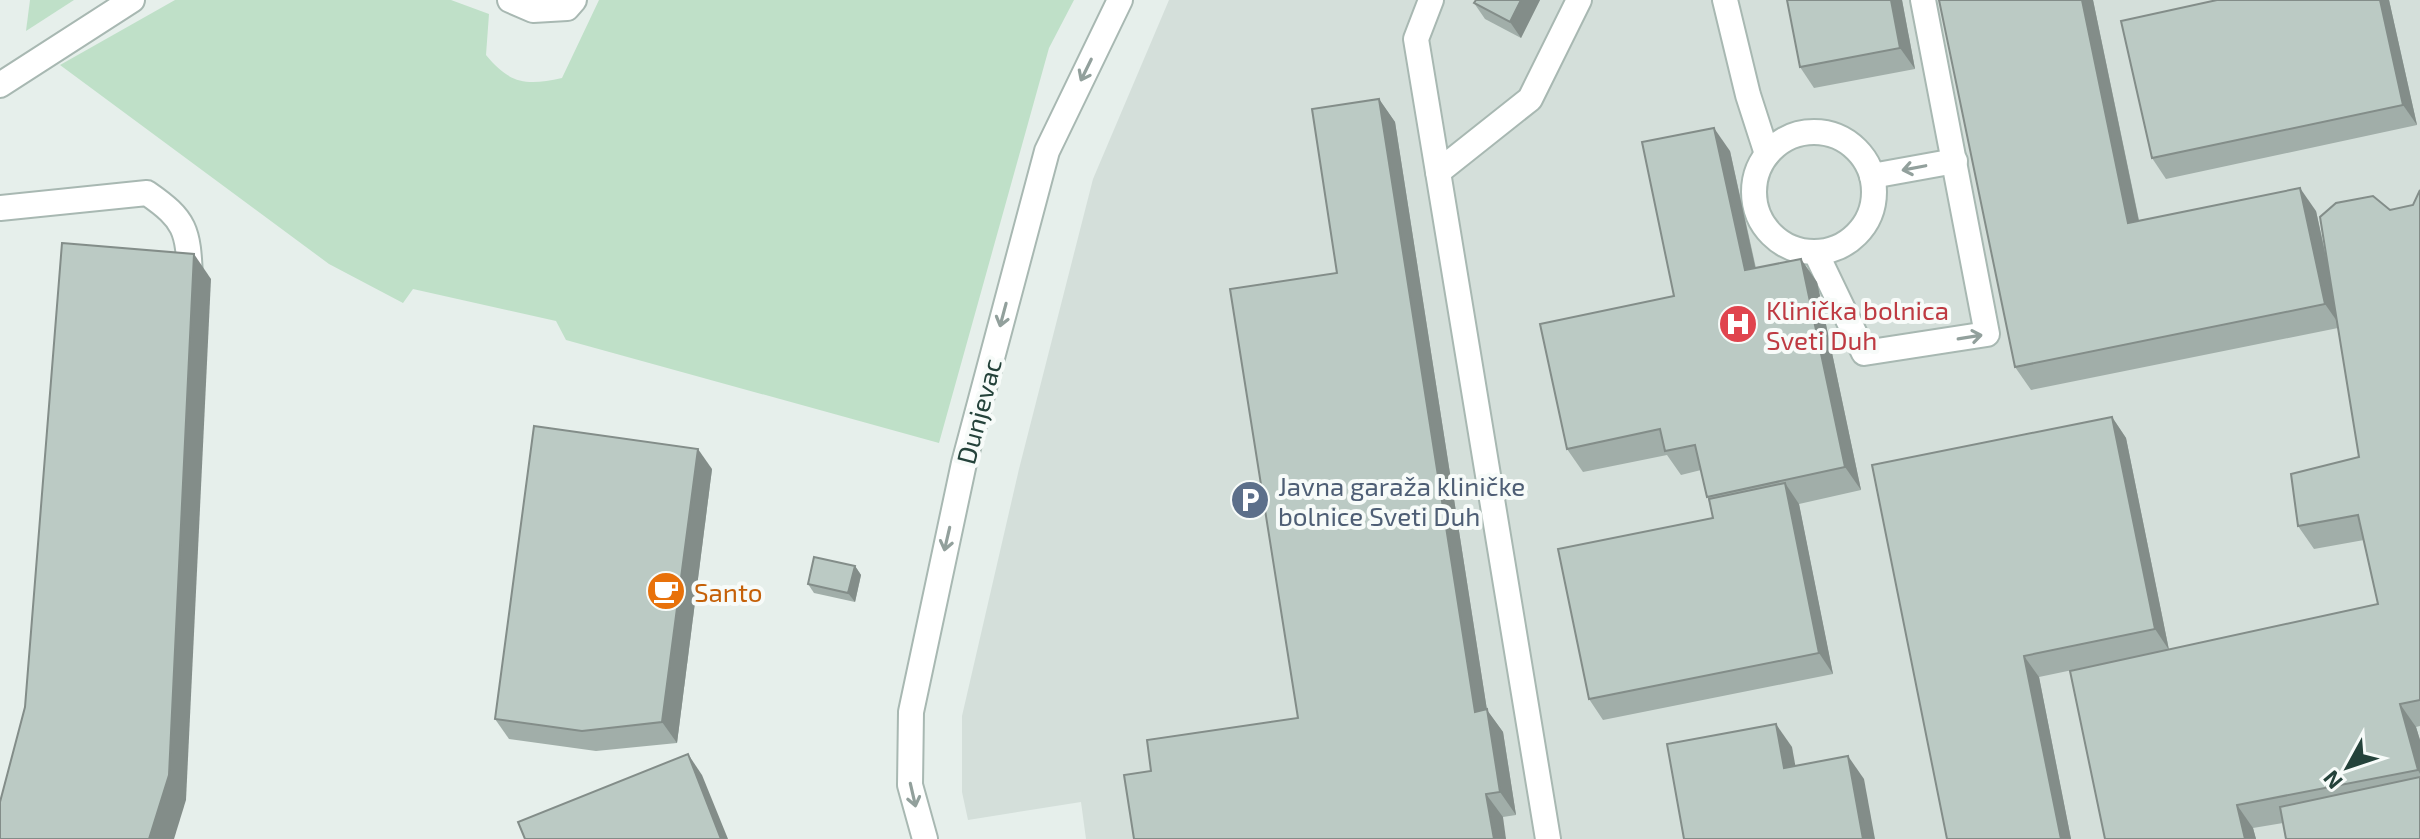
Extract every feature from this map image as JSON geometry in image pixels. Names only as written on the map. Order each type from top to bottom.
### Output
[{"type":"street","points":[[0,85],[132,0]]},
{"type":"street","points":[[510,0],[533,10],[567,8],[574,0]]},
{"type":"street","name":"Dunjevac","points":[[925,839],[910,785],[911,712],[964,463],[1047,151],[1120,0]]},
{"type":"street","points":[[1431,0],[1416,39],[1548,839]]},
{"type":"street","points":[[1438,172],[1530,99],[1579,0]]},
{"type":"street","points":[[1725,0],[1748,95],[1767,154]]},
{"type":"street","points":[[1816,253],[1864,353],[1987,334],[1923,0]]},
{"type":"street","points":[[1823,132],[1843,138],[1860,151],[1872,176],[1875,197],[1869,218],[1857,235],[1840,247],[1816,253],[1795,249],[1776,238],[1762,223],[1755,203],[1754,182],[1767,154],[1792,136],[1823,132]]},
{"type":"street","points":[[1872,176],[1955,161]]},
{"type":"street","points":[[0,208],[147,193],[176,213],[188,244],[190,277]]},
{"type":"shaded area","name":"Klinička bolnica Sveti Duh","points":[[1169,0],[2420,0],[2420,839],[1086,839],[1081,802],[968,820],[962,792],[962,716],[1019,469],[1093,179]]},
{"type":"green space","points":[[30,0],[74,0],[26,31]]},
{"type":"green space","points":[[175,0],[451,0],[489,14],[486,55],[495,65],[511,77],[538,82],[562,78],[599,0],[1074,0],[1049,48],[939,443],[566,340],[556,321],[413,289],[403,303],[329,264],[60,65]]},
{"type":"building","points":[[1476,0],[1521,0],[1510,22],[1474,3]]},
{"type":"building","points":[[1787,0],[1891,0],[1900,48],[1800,67]]},
{"type":"building","points":[[1939,0],[2082,0],[2128,223],[2300,188],[2325,304],[2015,367]]},
{"type":"building","points":[[2217,0],[2380,0],[2403,105],[2152,158],[2121,21]]},
{"type":"building","points":[[1379,99],[1475,712],[1487,709],[1500,792],[1486,794],[1494,839],[1134,839],[1124,775],[1151,771],[1147,740],[1298,718],[1230,289],[1337,273],[1312,109]]},
{"type":"building","points":[[1714,128],[1745,270],[1801,259],[1845,467],[1707,497],[1695,445],[1665,451],[1660,429],[1567,449],[1540,324],[1674,296],[1642,142]]},
{"type":"building","points":[[2420,190],[2420,700],[2400,704],[2418,770],[2237,805],[2245,839],[2105,839],[2070,671],[2378,604],[2358,515],[2298,526],[2291,474],[2359,457],[2320,217],[2336,203],[2373,196],[2390,210],[2413,205]]},
{"type":"building","points":[[62,243],[194,254],[169,775],[149,839],[0,839],[0,802],[25,707]]},
{"type":"building","points":[[2112,417],[2155,629],[2024,656],[2061,839],[1947,839],[1872,465]]},
{"type":"building","points":[[534,426],[698,449],[662,722],[582,731],[495,719]]},
{"type":"building","points":[[1785,483],[1819,653],[1589,699],[1558,549],[1713,518],[1709,499]]},
{"type":"building","points":[[814,557],[855,566],[848,593],[808,584]]},
{"type":"building","points":[[1776,724],[1784,768],[1848,756],[1863,839],[1684,839],[1667,744]]},
{"type":"building","points":[[688,754],[721,839],[525,839],[518,822]]},
{"type":"building","points":[[2420,777],[2420,839],[2286,839],[2280,807]]},
{"type":"place","name":"Klinička bolnica Sveti Duh","points":[[1738,324]]},
{"type":"place","name":"Javna garaža kliničke bolnice Sveti Duh","points":[[1250,500]]},
{"type":"place","name":"Santo","points":[[666,591]]}]
